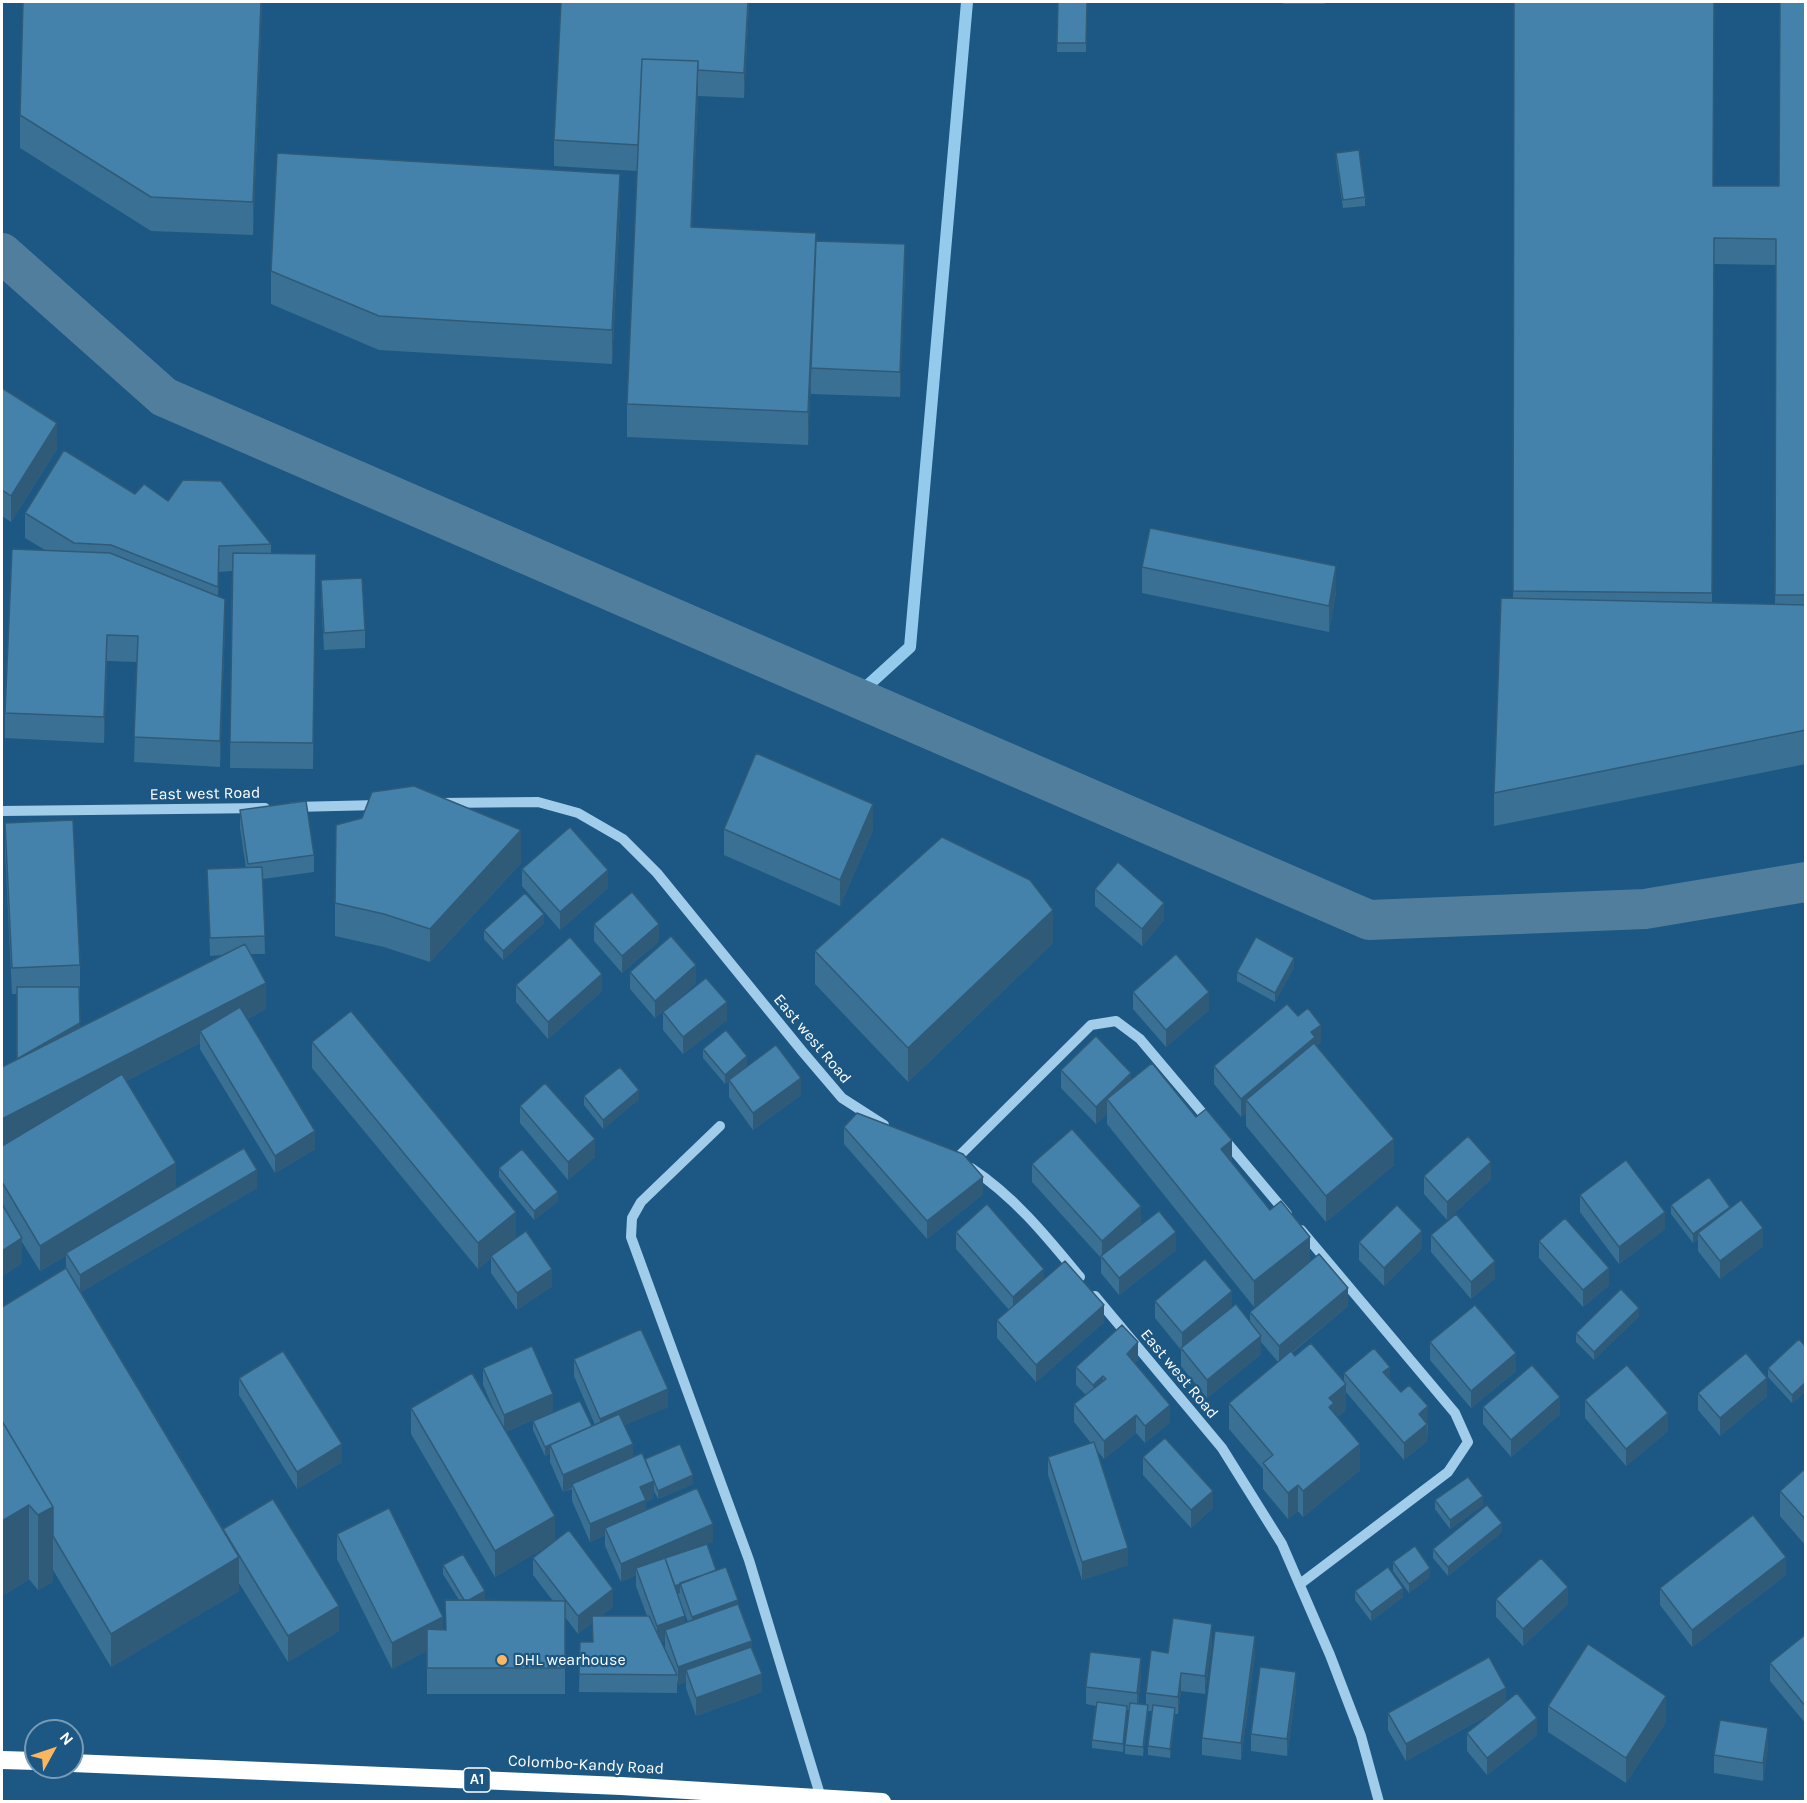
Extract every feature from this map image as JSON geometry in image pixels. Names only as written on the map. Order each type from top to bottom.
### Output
[{"type":"highway","points":[[2,1760],[24,1761]]},
{"type":"highway","name":"Colombo-Kandy Road","points":[[84,1764],[621,1786],[882,1802]]},
{"type":"street","name":"East west Road","points":[[434,803],[538,802],[578,813],[623,839],[657,873],[842,1098],[894,1130]]},
{"type":"street","name":"East west Road","points":[[2,811],[198,810],[387,804]]},
{"type":"street","name":"East west Road","points":[[1300,1584],[1448,1472],[1468,1442],[1455,1413],[1140,1040],[1116,1021],[1091,1025],[952,1157],[988,1179],[1032,1219],[1222,1448],[1282,1544],[1300,1584],[1361,1736],[1379,1802]]},
{"type":"street","points":[[720,1126],[641,1202],[632,1218],[631,1237],[749,1560],[821,1798]]},
{"type":"building","points":[[23,2],[261,2],[253,202],[151,197],[20,115]]},
{"type":"building","points":[[561,2],[748,2],[744,73],[698,70],[698,61],[642,59],[638,145],[554,140]]},
{"type":"building","points":[[1058,2],[1087,2],[1086,43],[1057,43]]},
{"type":"building","points":[[1514,2],[1714,2],[1713,186],[1779,186],[1780,2],[1806,2],[1806,595],[1775,595],[1776,239],[1714,238],[1712,593],[1513,591]]},
{"type":"building","points":[[642,59],[698,61],[691,227],[816,233],[808,412],[627,404]]},
{"type":"building","points":[[1359,150],[1365,197],[1343,200],[1336,153]]},
{"type":"building","points":[[277,153],[620,174],[612,330],[379,316],[271,271]]},
{"type":"building","points":[[816,241],[905,244],[900,372],[811,368]]},
{"type":"building","points":[[2,388],[57,423],[11,496],[2,490]]},
{"type":"building","points":[[64,450],[135,494],[144,484],[168,501],[183,480],[221,481],[271,544],[219,546],[218,587],[111,545],[74,543],[25,513]]},
{"type":"building","points":[[1150,528],[1336,566],[1329,606],[1142,567]]},
{"type":"building","points":[[12,549],[110,553],[225,599],[220,741],[134,737],[138,636],[107,635],[104,717],[5,713]]},
{"type":"building","points":[[233,553],[316,554],[313,743],[230,742]]},
{"type":"building","points":[[362,578],[365,630],[324,633],[321,580]]},
{"type":"building","points":[[1501,598],[1806,605],[1806,730],[1494,793]]},
{"type":"building","points":[[756,753],[873,804],[840,880],[724,829]]},
{"type":"building","points":[[414,786],[521,830],[430,929],[384,914],[335,903],[336,825],[362,818],[372,792]]},
{"type":"building","points":[[306,801],[314,855],[248,864],[240,810]]},
{"type":"building","points":[[73,820],[80,965],[12,968],[5,823]]},
{"type":"building","points":[[570,827],[608,870],[560,912],[522,869]]},
{"type":"building","points":[[942,837],[1030,880],[1053,910],[908,1048],[815,951]]},
{"type":"building","points":[[1118,862],[1164,903],[1142,929],[1095,889]]},
{"type":"building","points":[[262,867],[265,936],[210,938],[207,869]]},
{"type":"building","points":[[632,892],[659,924],[622,956],[594,924]]},
{"type":"building","points":[[525,893],[544,914],[503,951],[484,930]]},
{"type":"building","points":[[671,936],[696,965],[655,1001],[630,972]]},
{"type":"building","points":[[570,937],[602,974],[548,1022],[516,985]]},
{"type":"building","points":[[1256,937],[1294,958],[1275,993],[1237,972]]},
{"type":"building","points":[[245,944],[266,983],[2,1119],[2,1067]]},
{"type":"building","points":[[1176,954],[1209,992],[1166,1030],[1133,992]]},
{"type":"building","points":[[706,978],[727,1002],[683,1037],[663,1012]]},
{"type":"building","points":[[17,987],[79,987],[80,1023],[17,1059]]},
{"type":"building","points":[[1287,1004],[1298,1016],[1308,1008],[1321,1025],[1311,1032],[1315,1037],[1241,1099],[1214,1066]]},
{"type":"building","points":[[240,1007],[315,1131],[275,1156],[200,1031]]},
{"type":"building","points":[[351,1011],[516,1212],[478,1243],[312,1042]]},
{"type":"building","points":[[726,1030],[747,1056],[725,1075],[703,1049]]},
{"type":"building","points":[[1096,1036],[1131,1073],[1096,1107],[1061,1070]]},
{"type":"building","points":[[1314,1043],[1394,1139],[1326,1196],[1246,1100]]},
{"type":"building","points":[[776,1045],[801,1078],[753,1113],[729,1080]]},
{"type":"building","points":[[1152,1063],[1196,1117],[1206,1109],[1232,1140],[1221,1149],[1270,1210],[1281,1201],[1310,1237],[1254,1281],[1107,1099]]},
{"type":"building","points":[[620,1067],[639,1090],[603,1120],[584,1096]]},
{"type":"building","points":[[122,1074],[176,1163],[40,1246],[2,1182],[2,1146]]},
{"type":"building","points":[[545,1083],[595,1139],[568,1162],[520,1106]]},
{"type":"building","points":[[857,1113],[963,1154],[983,1177],[927,1221],[844,1127]]},
{"type":"building","points":[[1072,1129],[1141,1206],[1102,1241],[1032,1164]]},
{"type":"building","points":[[1468,1136],[1491,1162],[1447,1202],[1424,1176]]},
{"type":"building","points":[[244,1148],[257,1170],[80,1275],[66,1253]]},
{"type":"building","points":[[522,1149],[558,1192],[534,1211],[499,1168]]},
{"type":"building","points":[[1626,1160],[1665,1212],[1619,1247],[1580,1195]]},
{"type":"building","points":[[1709,1177],[1730,1207],[1693,1234],[1671,1205]]},
{"type":"building","points":[[1741,1200],[1763,1228],[1720,1261],[1698,1233]]},
{"type":"building","points":[[2,1204],[22,1238],[2,1251]]},
{"type":"building","points":[[987,1204],[1044,1269],[1013,1297],[956,1232]]},
{"type":"building","points":[[1397,1205],[1422,1231],[1384,1268],[1359,1242]]},
{"type":"building","points":[[1159,1211],[1176,1232],[1119,1278],[1101,1256]]},
{"type":"building","points":[[1456,1214],[1495,1261],[1471,1282],[1431,1235]]},
{"type":"building","points":[[1565,1218],[1609,1268],[1583,1290],[1539,1241]]},
{"type":"building","points":[[526,1231],[552,1269],[517,1293],[491,1256]]},
{"type":"building","points":[[1319,1254],[1348,1288],[1279,1346],[1250,1312]]},
{"type":"building","points":[[1205,1259],[1232,1291],[1182,1333],[1155,1301]]},
{"type":"building","points":[[1065,1261],[1104,1305],[1036,1365],[997,1320]]},
{"type":"building","points":[[66,1268],[239,1557],[111,1634],[53,1536],[53,1507],[2,1421],[2,1307]]},
{"type":"building","points":[[1621,1289],[1639,1308],[1594,1352],[1576,1333]]},
{"type":"building","points":[[1236,1304],[1261,1336],[1207,1380],[1181,1348]]},
{"type":"building","points":[[1475,1305],[1516,1353],[1471,1391],[1430,1342]]},
{"type":"building","points":[[1122,1325],[1138,1342],[1127,1354],[1170,1405],[1145,1426],[1136,1415],[1104,1441],[1074,1404],[1106,1379],[1103,1376],[1093,1385],[1076,1367]]},
{"type":"building","points":[[641,1329],[668,1389],[600,1419],[574,1359]]},
{"type":"building","points":[[1799,1339],[1806,1347],[1806,1382],[1792,1395],[1768,1368]]},
{"type":"building","points":[[1311,1343],[1346,1384],[1329,1398],[1334,1403],[1329,1407],[1360,1444],[1303,1491],[1298,1485],[1288,1493],[1263,1463],[1273,1455],[1229,1403],[1291,1351],[1295,1356]]},
{"type":"building","points":[[532,1346],[553,1394],[504,1415],[483,1368]]},
{"type":"building","points":[[1374,1348],[1390,1367],[1383,1372],[1401,1392],[1409,1385],[1428,1406],[1419,1414],[1427,1424],[1404,1443],[1344,1373]]},
{"type":"building","points":[[283,1351],[342,1444],[297,1472],[239,1378]]},
{"type":"building","points":[[1746,1353],[1767,1378],[1720,1418],[1698,1393]]},
{"type":"building","points":[[1532,1365],[1560,1397],[1511,1440],[1483,1407]]},
{"type":"building","points":[[1627,1365],[1668,1413],[1626,1449],[1585,1400]]},
{"type":"building","points":[[472,1373],[555,1516],[495,1551],[411,1408]]},
{"type":"building","points":[[580,1401],[592,1426],[545,1447],[533,1421]]},
{"type":"building","points":[[619,1414],[633,1444],[563,1475],[550,1445]]},
{"type":"building","points":[[2,1421],[53,1507],[38,1515],[29,1505],[2,1521]]},
{"type":"building","points":[[1165,1438],[1213,1491],[1191,1510],[1143,1457]]},
{"type":"building","points":[[1094,1442],[1128,1548],[1082,1562],[1048,1457]]},
{"type":"building","points":[[680,1444],[693,1475],[658,1491],[645,1459]]},
{"type":"building","points":[[642,1453],[654,1481],[640,1487],[646,1500],[590,1524],[572,1484]]},
{"type":"building","points":[[1806,1468],[1806,1520],[1780,1491]]},
{"type":"building","points":[[1468,1477],[1483,1496],[1450,1520],[1435,1500]]},
{"type":"building","points":[[697,1488],[713,1524],[621,1564],[605,1528]]},
{"type":"building","points":[[273,1499],[339,1606],[288,1636],[223,1529]]},
{"type":"building","points":[[1487,1505],[1502,1523],[1448,1567],[1433,1549]]},
{"type":"building","points":[[389,1508],[443,1617],[392,1643],[337,1534]]},
{"type":"building","points":[[1753,1515],[1786,1557],[1692,1630],[1660,1588]]},
{"type":"building","points":[[569,1530],[613,1589],[578,1616],[533,1558]]},
{"type":"building","points":[[707,1544],[716,1570],[675,1586],[665,1558]]},
{"type":"building","points":[[1415,1546],[1430,1568],[1409,1584],[1393,1562]]},
{"type":"building","points":[[463,1554],[485,1591],[469,1600],[464,1600],[443,1565]]},
{"type":"building","points":[[665,1558],[685,1616],[657,1626],[636,1568]]},
{"type":"building","points":[[1541,1558],[1568,1587],[1523,1629],[1496,1599]]},
{"type":"building","points":[[726,1567],[738,1600],[692,1617],[680,1583]]},
{"type":"building","points":[[1388,1567],[1403,1588],[1371,1612],[1355,1591]]},
{"type":"building","points":[[445,1600],[565,1601],[565,1668],[427,1668],[427,1629],[446,1630]]},
{"type":"building","points":[[738,1604],[752,1641],[678,1667],[665,1630]]},
{"type":"building","points":[[592,1616],[649,1616],[677,1675],[579,1674],[580,1642],[593,1642]]},
{"type":"building","points":[[1173,1618],[1212,1624],[1205,1676],[1181,1673],[1178,1697],[1146,1693],[1151,1650],[1168,1653]]},
{"type":"building","points":[[1215,1631],[1255,1636],[1241,1743],[1202,1738]]},
{"type":"building","points":[[1806,1634],[1806,1707],[1770,1663]]},
{"type":"building","points":[[1588,1644],[1666,1696],[1626,1758],[1548,1706]]},
{"type":"building","points":[[751,1647],[762,1674],[696,1698],[686,1670]]},
{"type":"building","points":[[1090,1652],[1141,1658],[1137,1693],[1086,1687]]},
{"type":"building","points":[[1489,1657],[1506,1688],[1406,1744],[1388,1713]]},
{"type":"building","points":[[1260,1667],[1296,1672],[1287,1739],[1251,1734]]},
{"type":"building","points":[[1517,1693],[1537,1718],[1487,1758],[1467,1733]]},
{"type":"building","points":[[1097,1702],[1127,1706],[1123,1744],[1092,1740]]},
{"type":"building","points":[[1130,1703],[1148,1705],[1143,1747],[1125,1745]]},
{"type":"building","points":[[1153,1705],[1175,1708],[1170,1749],[1148,1746]]},
{"type":"building","points":[[1720,1720],[1768,1728],[1763,1763],[1714,1755]]},
{"type":"waterway","points":[[854,698],[910,647],[967,2]]},
{"type":"waterway","points":[[2,253],[164,397],[1369,920],[1645,909],[1806,882]]},
{"type":"place","name":"DHL wearhouse","points":[[502,1660]]}]
